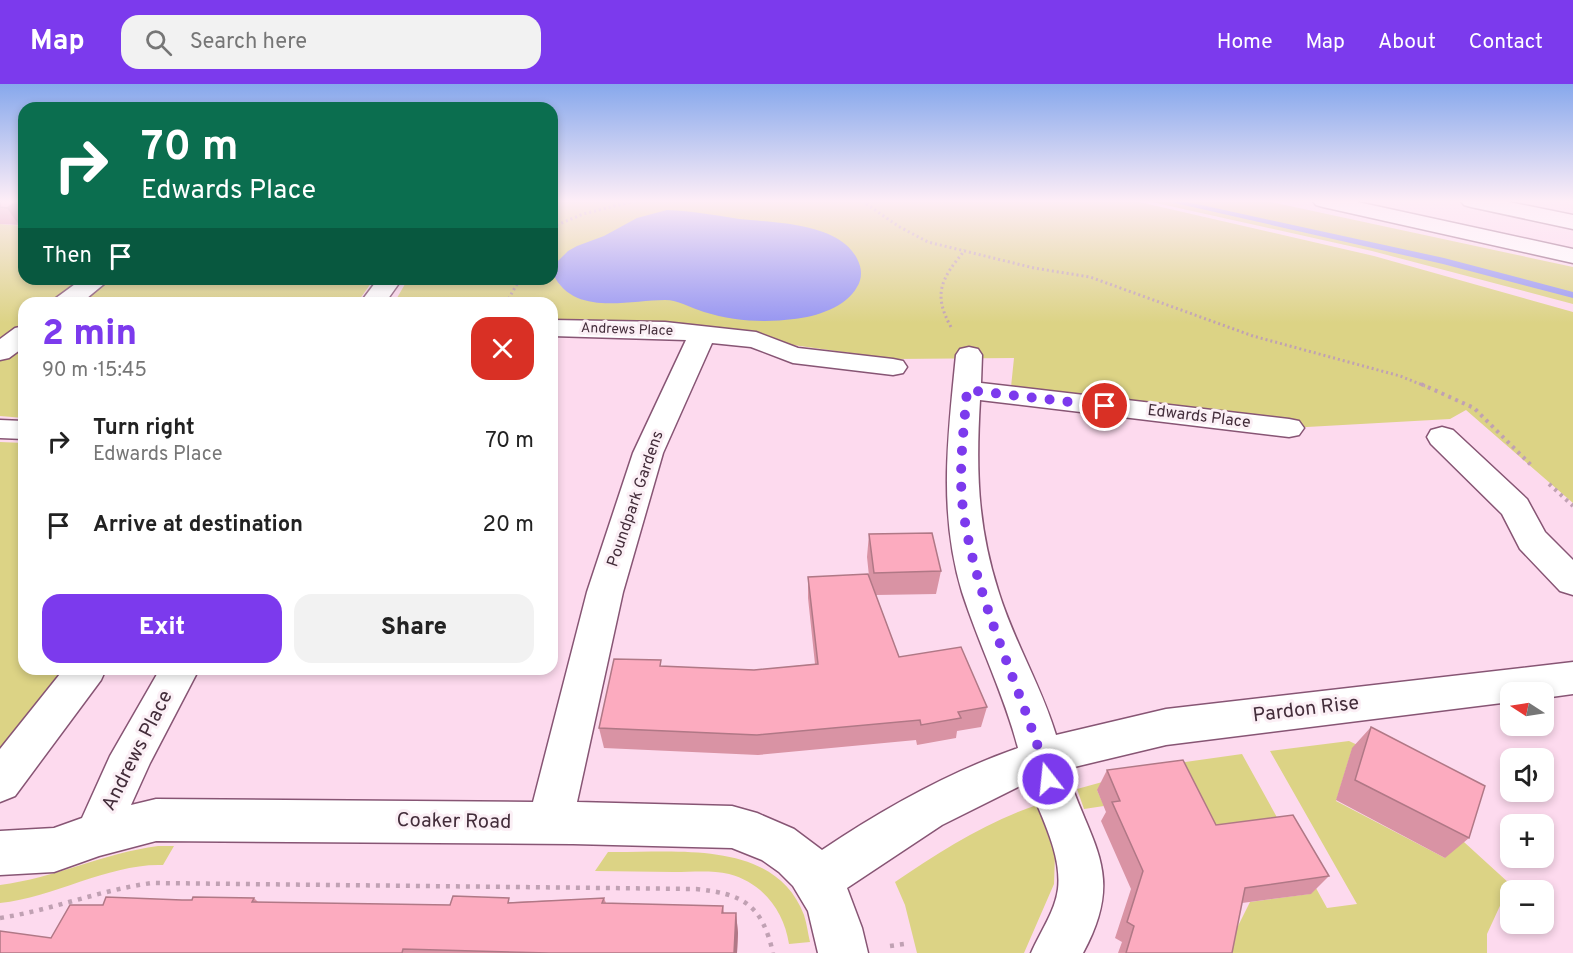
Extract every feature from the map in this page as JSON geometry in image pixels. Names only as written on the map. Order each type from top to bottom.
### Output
[{"type":"main road","points":[[1507,242],[1573,256]]},
{"type":"main road","points":[[73,297],[90,285]]},
{"type":"main road","name":"Andrews Place","points":[[558,328],[634,328],[702,335]]},
{"type":"main road","points":[[702,335],[756,340],[793,355],[893,368]]},
{"type":"main road","name":"Poundpark Gardens","points":[[550,823],[605,592],[631,507],[648,453],[702,335]]},
{"type":"main road","points":[[0,352],[18,338]]},
{"type":"main road","points":[[969,355],[961,466],[963,507],[968,538],[980,591],[1034,729],[1042,758],[1076,849],[1080,868],[1081,889],[1069,930],[1056,953]]},
{"type":"main road","name":"Edwards Place","points":[[967,390],[1289,428]]},
{"type":"main road","points":[[0,429],[18,430]]},
{"type":"main road","points":[[1442,437],[1515,507],[1532,540],[1573,582]]},
{"type":"main road","points":[[0,782],[82,675]]},
{"type":"main road","name":"Andrews Place","points":[[99,834],[107,806],[122,773],[177,675]]},
{"type":"main road","name":"Pardon Rise","points":[[819,880],[864,847],[934,807],[989,780],[1042,758],[1110,738],[1166,727],[1573,678]]},
{"type":"main road","name":"Coaker Road","points":[[0,853],[54,850],[99,834],[156,819],[732,827],[758,833],[783,847],[799,858],[819,880],[837,922],[843,953]]},
{"type":"path","points":[[927,242],[1034,268],[1090,276],[1253,336],[1400,376]]},
{"type":"path","points":[[965,250],[946,273],[939,290],[941,313],[969,355]]},
{"type":"path","points":[[0,918],[122,887],[152,883],[696,889],[731,894],[752,905],[763,917],[770,933],[773,953]]},
{"type":"shaded area","points":[[0,242],[18,242],[18,285],[72,285],[56,297],[18,297],[18,326],[0,339]]},
{"type":"shaded area","points":[[558,242],[1311,242],[1374,256],[1573,312],[1573,503],[1466,410],[1450,419],[1289,428],[1011,387],[1014,358],[894,359],[756,340],[558,332],[558,297],[398,297],[404,285],[558,285]]},
{"type":"shaded area","points":[[589,242],[842,242],[853,252],[861,269],[861,277],[852,294],[830,310],[794,319],[760,321],[737,319],[715,315],[670,300],[603,303],[574,296],[558,281],[558,261],[577,246]]},
{"type":"shaded area","points":[[1329,242],[1455,242],[1573,267],[1573,304]]},
{"type":"shaded area","points":[[101,285],[370,285],[361,297],[85,297]]},
{"type":"shaded area","points":[[18,347],[18,418],[0,416],[0,360]]},
{"type":"shaded area","points":[[0,442],[18,443],[18,675],[72,675],[0,766]]},
{"type":"shaded area","points":[[1349,741],[1387,759],[1352,749],[1336,801],[1445,858],[1453,832],[1506,880],[1500,880],[1500,906],[1487,934],[1487,953],[1219,953],[1236,930],[1250,902],[1309,894],[1221,841],[1097,790],[1104,806],[1084,809],[1077,789],[1164,765],[1242,754],[1327,908],[1357,904],[1270,751]]},
{"type":"shaded area","points":[[1037,805],[1055,855],[1054,884],[1024,953],[917,953],[905,905],[895,882],[981,829]]},
{"type":"shaded area","points":[[174,846],[163,865],[123,869],[21,900],[0,903],[0,885],[40,877],[138,849]]},
{"type":"shaded area","points":[[608,852],[691,852],[747,861],[770,873],[790,890],[804,915],[810,942],[789,944],[782,920],[770,900],[762,891],[741,878],[709,872],[595,871]]},
{"type":"building","points":[[932,533],[941,571],[874,573],[869,534]]},
{"type":"building","points":[[868,574],[899,657],[961,647],[987,707],[958,712],[961,718],[921,725],[920,720],[757,735],[599,728],[614,659],[661,660],[660,666],[754,670],[818,664],[808,577]]},
{"type":"building","points":[[1371,727],[1485,786],[1469,838],[1355,780]]},
{"type":"building","points":[[1183,760],[1216,825],[1293,815],[1329,876],[1245,888],[1232,953],[1126,953],[1134,926],[1127,922],[1143,871],[1112,802],[1120,801],[1107,770]]},
{"type":"building","points":[[453,896],[509,898],[508,903],[604,898],[602,903],[723,906],[722,913],[736,913],[734,953],[549,953],[403,949],[402,953],[0,953],[0,931],[51,938],[70,905],[103,905],[106,897],[182,900],[192,900],[193,897],[254,898],[252,902],[450,905]]},
{"type":"waterway","points":[[1355,242],[1444,261],[1573,295]]},
{"type":"route","points":[[1048,779],[1034,729],[980,591],[968,538],[963,507],[961,466],[967,390],[1105,406]]}]
